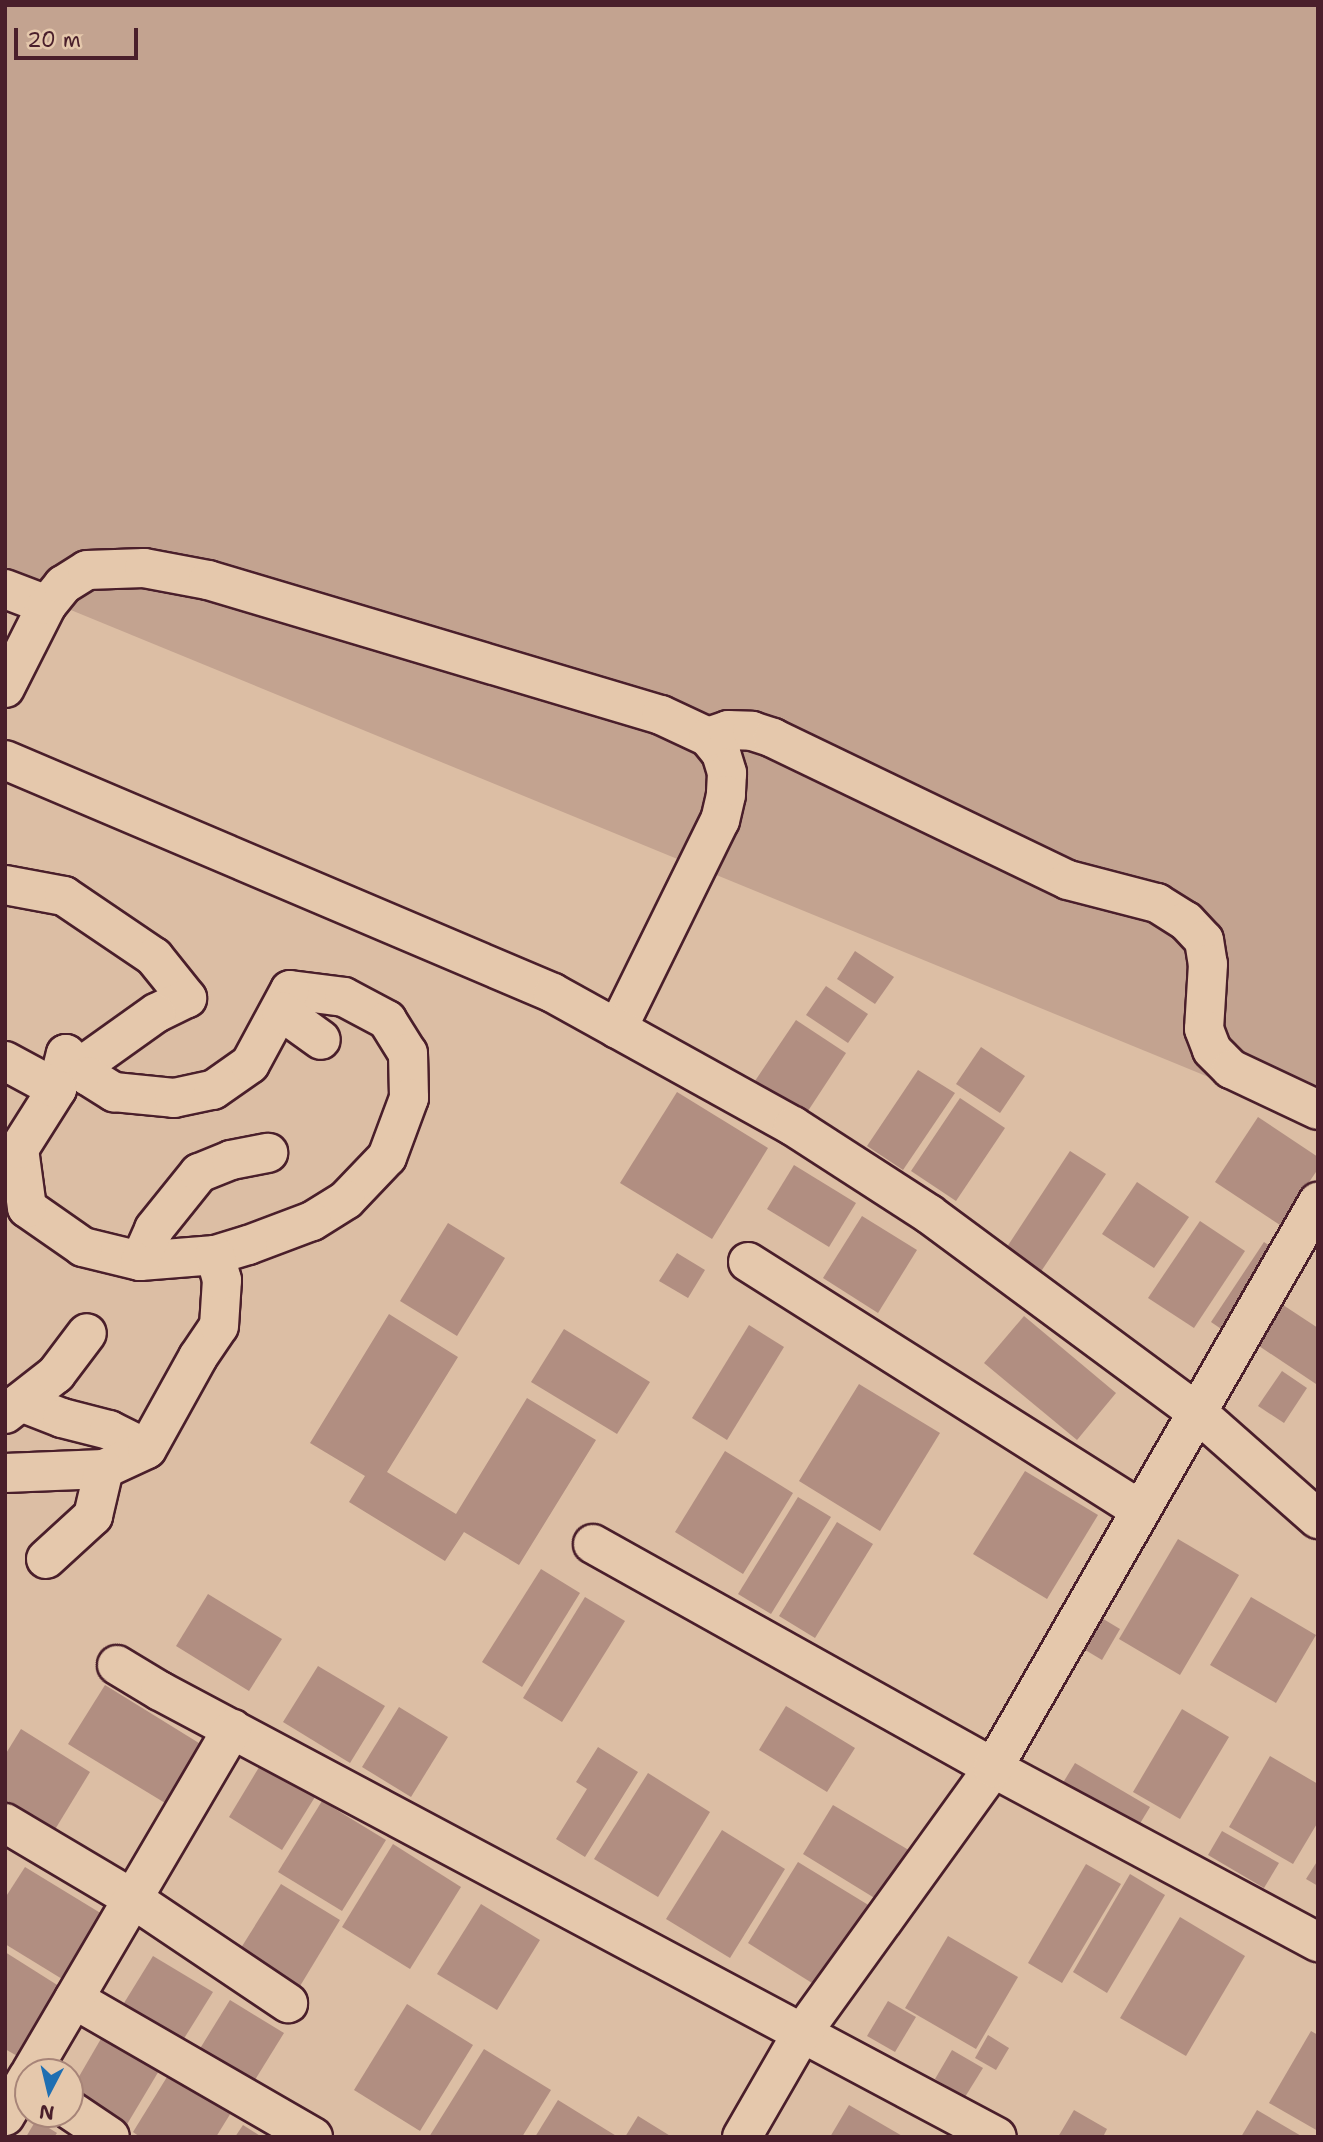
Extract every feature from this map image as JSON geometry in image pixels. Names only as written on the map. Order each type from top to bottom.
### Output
[{"type":"street","points":[[5,688],[47,605],[63,585],[87,570],[144,568],[208,580],[661,715],[708,737],[721,753],[727,773],[726,795],[720,820],[617,1029]]},
{"type":"street","points":[[5,589],[47,605]]},
{"type":"street","points":[[708,737],[728,730],[752,731],[773,738],[1068,880],[1157,903],[1186,920],[1204,940],[1208,964],[1204,1029],[1212,1050],[1231,1069],[1318,1110]]},
{"type":"street","points":[[5,760],[553,993],[793,1126],[929,1214],[1198,1413],[1318,1519]]},
{"type":"street","points":[[5,885],[64,896],[154,957],[187,998],[156,1013],[80,1087],[19,1149],[27,1208],[83,1247],[140,1261],[215,1255],[312,1221],[346,1200],[387,1157],[409,1098],[408,1053],[387,1020],[344,997],[290,990],[250,1064],[213,1090],[174,1098],[114,1092],[80,1087],[5,1061]]},
{"type":"street","points":[[281,1011],[321,1040]]},
{"type":"street","points":[[140,1261],[154,1229],[199,1173],[232,1160],[268,1153]]},
{"type":"street","points":[[742,2137],[802,2033],[993,1768],[1139,1509],[1198,1413],[1318,1202]]},
{"type":"street","points":[[5,1473],[104,1469],[147,1449],[219,1326],[222,1280],[215,1255]]},
{"type":"street","points":[[748,1262],[1139,1509]]},
{"type":"street","points":[[13,1408],[56,1374],[87,1333]]},
{"type":"street","points":[[13,1408],[109,1430],[147,1449]]},
{"type":"street","points":[[46,1559],[93,1516],[104,1469]]},
{"type":"street","points":[[593,1544],[993,1768],[1318,1942]]},
{"type":"street","points":[[117,1665],[997,2137]]},
{"type":"street","points":[[36,2058],[74,1999],[232,1729]]},
{"type":"street","points":[[5,1823],[133,1899],[288,2003]]},
{"type":"street","points":[[74,1999],[313,2137]]},
{"type":"street","points":[[5,2116],[14,2097]]},
{"type":"street","points":[[84,2119],[110,2137]]},
{"type":"shaded area","points":[[5,5],[1318,5],[1318,1122],[5,583]]},
{"type":"building","points":[[855,951],[894,977],[875,1004],[837,979]]},
{"type":"building","points":[[826,986],[868,1014],[848,1043],[806,1015]]},
{"type":"building","points":[[796,1020],[846,1053],[806,1114],[755,1081]]},
{"type":"building","points":[[981,1047],[1025,1076],[1000,1113],[956,1084]]},
{"type":"building","points":[[918,1070],[955,1093],[903,1170],[867,1146]]},
{"type":"building","points":[[677,1092],[768,1148],[712,1239],[620,1183]]},
{"type":"building","points":[[960,1098],[1005,1128],[956,1201],[911,1171]]},
{"type":"building","points":[[1258,1117],[1318,1157],[1318,1169],[1280,1225],[1215,1182]]},
{"type":"building","points":[[1070,1151],[1106,1174],[1038,1276],[1003,1253]]},
{"type":"building","points":[[794,1165],[856,1203],[829,1247],[767,1209]]},
{"type":"building","points":[[1137,1182],[1189,1217],[1154,1268],[1102,1234]]},
{"type":"building","points":[[862,1216],[917,1250],[878,1313],[823,1278]]},
{"type":"building","points":[[1200,1221],[1245,1251],[1194,1328],[1148,1298]]},
{"type":"building","points":[[448,1223],[505,1258],[457,1336],[400,1301]]},
{"type":"building","points":[[1264,1242],[1283,1255],[1230,1335],[1211,1322]]},
{"type":"building","points":[[677,1253],[705,1270],[688,1298],[659,1281]]},
{"type":"building","points":[[1280,1303],[1318,1328],[1316,1384],[1253,1342]]},
{"type":"building","points":[[389,1314],[458,1357],[387,1472],[456,1514],[527,1398],[596,1440],[519,1565],[464,1532],[445,1561],[349,1502],[365,1476],[310,1443]]},
{"type":"building","points":[[1024,1316],[1116,1393],[1077,1440],[984,1363]]},
{"type":"building","points":[[749,1325],[784,1347],[727,1440],[692,1418]]},
{"type":"building","points":[[564,1329],[650,1382],[617,1434],[531,1382]]},
{"type":"building","points":[[1282,1371],[1307,1388],[1284,1423],[1258,1406]]},
{"type":"building","points":[[859,1384],[940,1433],[880,1531],[799,1481]]},
{"type":"building","points":[[725,1451],[793,1493],[743,1574],[675,1532]]},
{"type":"building","points":[[1025,1471],[1098,1515],[1047,1599],[973,1554]]},
{"type":"building","points":[[798,1497],[831,1517],[771,1614],[738,1594]]},
{"type":"building","points":[[837,1522],[873,1544],[815,1638],[779,1616]]},
{"type":"building","points":[[1178,1539],[1239,1575],[1180,1675],[1119,1639]]},
{"type":"building","points":[[541,1569],[580,1593],[522,1687],[482,1662]]},
{"type":"building","points":[[208,1594],[282,1639],[249,1691],[176,1646]]},
{"type":"building","points":[[585,1597],[625,1621],[562,1722],[523,1698]]},
{"type":"building","points":[[1251,1597],[1316,1635],[1276,1703],[1210,1665]]},
{"type":"building","points":[[1100,1617],[1120,1629],[1102,1660],[1082,1648]]},
{"type":"building","points":[[318,1666],[385,1706],[350,1763],[283,1722]]},
{"type":"building","points":[[105,1685],[207,1748],[170,1806],[68,1744]]},
{"type":"building","points":[[786,1706],[855,1748],[827,1792],[759,1750]]},
{"type":"building","points":[[399,1707],[448,1737],[411,1797],[362,1767]]},
{"type":"building","points":[[1182,1709],[1229,1737],[1180,1819],[1133,1792]]},
{"type":"building","points":[[21,1729],[90,1772],[48,1841],[5,1814],[5,1755]]},
{"type":"building","points":[[598,1747],[638,1772],[585,1857],[556,1839],[587,1789],[576,1782]]},
{"type":"building","points":[[1270,1756],[1318,1784],[1318,1822],[1293,1864],[1229,1827]]},
{"type":"building","points":[[1075,1763],[1150,1807],[1136,1830],[1061,1786]]},
{"type":"building","points":[[261,1764],[315,1797],[282,1850],[229,1817]]},
{"type":"building","points":[[648,1773],[710,1812],[658,1897],[594,1859]]},
{"type":"building","points":[[322,1801],[386,1840],[342,1911],[278,1872]]},
{"type":"building","points":[[833,1805],[912,1852],[881,1902],[803,1854]]},
{"type":"building","points":[[722,1830],[785,1869],[730,1958],[666,1919]]},
{"type":"building","points":[[1222,1831],[1279,1863],[1264,1888],[1208,1855]]},
{"type":"building","points":[[393,1844],[461,1887],[410,1969],[342,1927]]},
{"type":"building","points":[[1318,1860],[1318,1886],[1306,1879]]},
{"type":"building","points":[[798,1862],[870,1906],[820,1988],[748,1943]]},
{"type":"building","points":[[1086,1864],[1121,1884],[1062,1983],[1028,1963]]},
{"type":"building","points":[[25,1867],[107,1917],[67,1982],[5,1944],[5,1898]]},
{"type":"building","points":[[1130,1874],[1165,1895],[1107,1993],[1073,1972]]},
{"type":"building","points":[[281,1884],[340,1920],[294,1996],[234,1959]]},
{"type":"building","points":[[481,1904],[540,1940],[497,2010],[437,1974]]},
{"type":"building","points":[[1180,1917],[1245,1956],[1186,2056],[1120,2018]]},
{"type":"building","points":[[948,1936],[1018,1977],[976,2049],[905,2008]]},
{"type":"building","points":[[5,1952],[62,1988],[19,2057],[5,2049]]},
{"type":"building","points":[[153,1956],[213,1992],[175,2053],[116,2016]]},
{"type":"building","points":[[230,2000],[284,2033],[250,2088],[196,2055]]},
{"type":"building","points":[[888,2001],[916,2017],[895,2052],[867,2036]]},
{"type":"building","points":[[407,2004],[473,2045],[420,2131],[354,2090]]},
{"type":"building","points":[[109,2025],[166,2059],[126,2126],[84,2100],[84,2068]]},
{"type":"building","points":[[1311,2031],[1318,2035],[1318,2131],[1269,2103]]},
{"type":"building","points":[[988,2035],[1009,2048],[996,2070],[975,2058]]},
{"type":"building","points":[[484,2049],[551,2090],[522,2137],[429,2137]]},
{"type":"building","points":[[952,2050],[983,2068],[965,2097],[935,2079]]},
{"type":"building","points":[[175,2064],[237,2103],[216,2137],[140,2137],[133,2132]]},
{"type":"building","points":[[558,2100],[618,2137],[535,2137]]},
{"type":"building","points":[[849,2105],[904,2137],[830,2137]]},
{"type":"building","points":[[1074,2110],[1107,2129],[1103,2137],[1058,2137]]},
{"type":"building","points":[[1257,2110],[1303,2137],[1241,2137]]},
{"type":"building","points":[[638,2116],[672,2137],[625,2137]]},
{"type":"building","points":[[243,2125],[262,2137],[235,2137]]},
{"type":"building","points":[[31,2128],[49,2128],[57,2133],[54,2137],[26,2137]]}]
